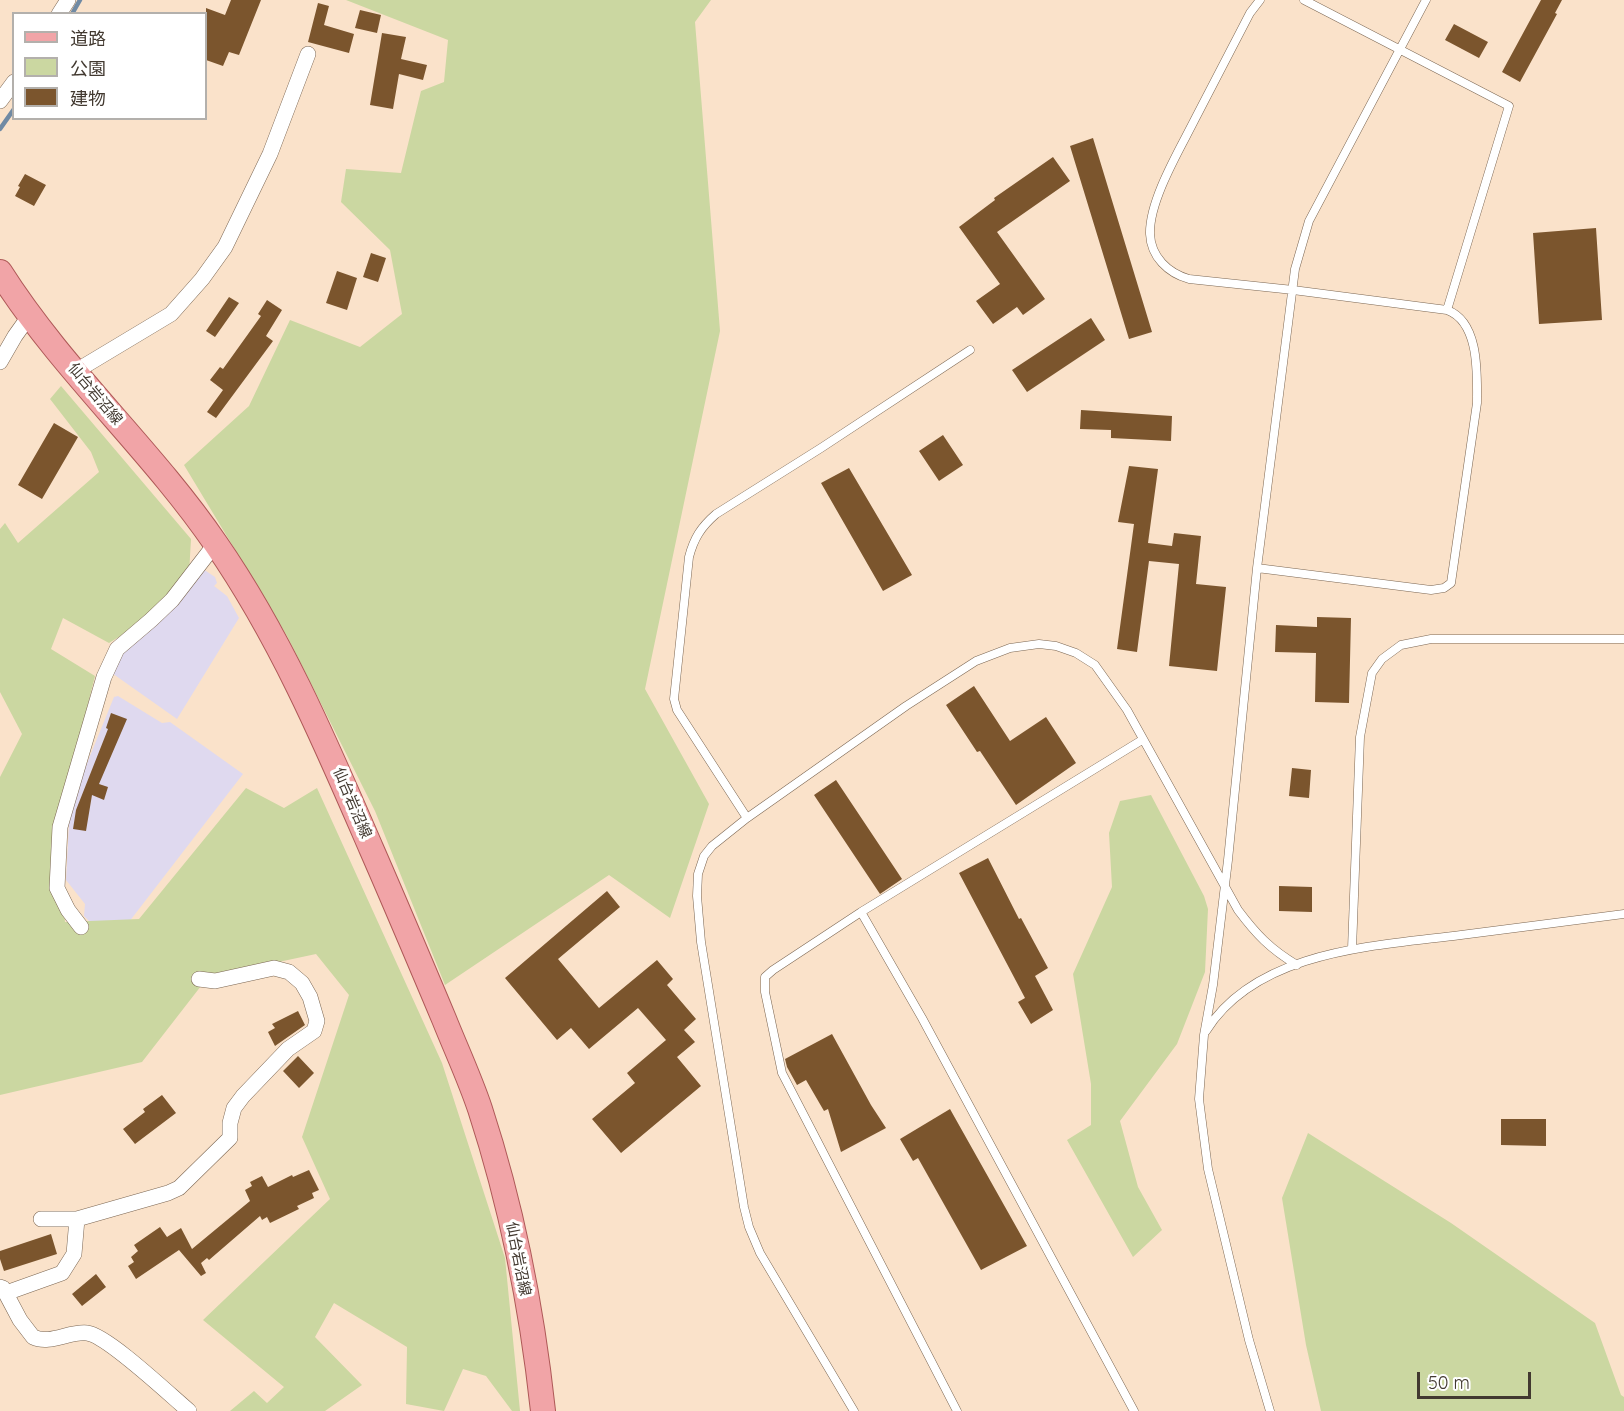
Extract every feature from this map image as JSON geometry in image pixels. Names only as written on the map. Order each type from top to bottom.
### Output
[{"type":"main road","name":"仙台岩沼線","points":[[0,272],[30,315],[146,453],[216,543],[263,620],[325,742],[418,957],[479,1107],[509,1212],[520,1263],[543,1411]]},
{"type":"street","points":[[76,371],[171,314],[202,279],[225,247],[270,154],[308,54]]},
{"type":"street","points":[[0,101],[12,85]]},
{"type":"street","points":[[0,362],[30,315]]},
{"type":"street","points":[[81,927],[68,910],[57,888],[60,827],[104,677],[117,649],[172,600],[216,543]]},
{"type":"street","points":[[41,1219],[77,1219],[179,1188],[230,1138],[230,1123],[234,1108],[243,1096],[288,1049],[314,1031],[317,1021],[310,997],[302,983],[289,972],[274,968],[215,981],[199,980]]},
{"type":"street","points":[[77,1219],[74,1254],[62,1273],[3,1290],[20,1320],[33,1337],[44,1340],[80,1332],[99,1336],[189,1411]]},
{"type":"lane","points":[[1257,568],[1431,590],[1444,588],[1451,583],[1477,403],[1477,358],[1465,326],[1456,313],[1448,310],[1293,290],[1189,279],[1177,276],[1158,259],[1150,233],[1154,207],[1174,159],[1250,13],[1260,0]]},
{"type":"lane","points":[[1304,0],[1509,106],[1448,310]]},
{"type":"lane","points":[[1270,1411],[1249,1340],[1208,1169],[1199,1099],[1204,1035],[1213,985],[1225,885],[1257,568],[1295,269],[1309,221],[1426,0]]},
{"type":"lane","points":[[747,818],[677,710],[674,699],[689,557],[693,543],[702,527],[716,514],[970,350]]},
{"type":"lane","points":[[1352,949],[1360,737],[1372,673],[1382,659],[1401,645],[1431,639],[1624,639]]},
{"type":"lane","points":[[854,1411],[760,1253],[749,1227],[740,1186],[701,942],[698,874],[704,856],[712,846],[747,818],[906,706],[976,662],[1010,648],[1039,644],[1056,646],[1076,653],[1095,665],[1127,710],[1238,910],[1274,952],[1297,965]]},
{"type":"lane","points":[[957,1411],[782,1073],[765,992],[765,977],[861,912],[1142,740]]},
{"type":"lane","points":[[861,912],[922,1018],[1134,1411]]},
{"type":"lane","points":[[1204,1035],[1217,1014],[1231,1000],[1277,972],[1352,949],[1624,914]]},
{"type":"shaded area","points":[[203,569],[215,577],[217,583],[214,586],[227,596],[239,618],[177,719],[109,671],[121,652]]},
{"type":"shaded area","points":[[118,696],[162,723],[170,722],[243,774],[112,944],[84,916],[85,904],[66,880],[70,805],[114,697]]},
{"type":"green space","points":[[346,0],[711,0],[695,22],[720,331],[645,689],[709,804],[670,918],[609,875],[445,985],[375,811],[287,636],[184,465],[249,406],[290,320],[360,347],[402,314],[390,250],[341,202],[346,169],[401,173],[421,91],[444,82],[448,40]]},
{"type":"green space","points":[[61,386],[191,539],[189,574],[151,617],[109,643],[63,618],[51,649],[95,676],[57,828],[65,922],[139,919],[246,788],[284,808],[317,788],[442,1063],[505,1258],[520,1411],[512,1411],[486,1376],[463,1369],[444,1411],[406,1404],[407,1347],[334,1303],[315,1337],[362,1385],[325,1411],[230,1411],[254,1391],[267,1403],[284,1387],[203,1320],[330,1199],[302,1137],[349,995],[316,954],[208,977],[142,1062],[0,1095],[0,777],[22,734],[0,692],[0,529],[5,523],[18,543],[99,472],[91,452],[50,399]]},
{"type":"green space","points":[[1151,795],[1204,896],[1208,909],[1205,972],[1177,1044],[1120,1121],[1138,1187],[1162,1230],[1133,1257],[1067,1140],[1091,1125],[1091,1084],[1073,974],[1112,887],[1109,833],[1120,801]]},
{"type":"green space","points":[[1308,1133],[1451,1223],[1595,1323],[1621,1395],[1624,1397],[1624,1411],[1321,1411],[1306,1345],[1282,1198]]},
{"type":"building","points":[[231,0],[261,0],[239,55],[229,52],[223,66],[207,60],[206,8],[225,15]]},
{"type":"building","points":[[1541,0],[1562,0],[1555,13],[1557,14],[1520,82],[1502,72]]},
{"type":"building","points":[[318,3],[329,6],[324,25],[354,34],[349,53],[308,42]]},
{"type":"building","points":[[360,10],[381,15],[377,33],[355,28]]},
{"type":"building","points":[[1454,24],[1488,42],[1479,58],[1445,40]]},
{"type":"building","points":[[382,33],[406,37],[401,59],[427,65],[423,80],[399,74],[393,109],[370,105]]},
{"type":"building","points":[[1093,138],[1152,332],[1129,339],[1070,146]]},
{"type":"building","points":[[1053,157],[1070,181],[997,232],[1045,299],[1023,315],[1017,307],[993,324],[976,301],[1000,284],[959,227],[995,200],[994,198]]},
{"type":"building","points":[[25,174],[46,185],[34,206],[15,196]]},
{"type":"building","points":[[1596,228],[1602,320],[1539,324],[1533,233]]},
{"type":"building","points":[[371,253],[386,258],[378,282],[363,277]]},
{"type":"building","points":[[337,271],[357,278],[347,310],[326,303]]},
{"type":"building","points":[[229,297],[239,303],[215,337],[206,331]]},
{"type":"building","points":[[267,300],[282,310],[266,336],[273,341],[216,418],[207,412],[223,390],[210,380],[220,367],[223,369],[261,316],[258,314]]},
{"type":"building","points":[[1091,318],[1105,340],[1027,392],[1012,370]]},
{"type":"building","points":[[1081,410],[1172,416],[1171,441],[1111,438],[1111,430],[1080,429]]},
{"type":"building","points":[[54,423],[78,437],[42,499],[18,485]]},
{"type":"building","points":[[943,435],[963,465],[939,481],[919,451]]},
{"type":"building","points":[[1129,466],[1158,469],[1148,543],[1172,546],[1174,533],[1201,536],[1196,584],[1226,587],[1217,671],[1169,666],[1179,564],[1149,561],[1137,652],[1117,649],[1134,524],[1118,522]]},
{"type":"building","points":[[849,468],[912,575],[883,591],[821,483]]},
{"type":"building","points":[[1317,617],[1351,618],[1349,703],[1315,702],[1316,653],[1275,652],[1276,625],[1317,627]]},
{"type":"building","points":[[974,686],[1010,741],[1046,717],[1076,763],[1016,805],[946,705]]},
{"type":"building","points":[[111,713],[127,719],[99,784],[108,787],[104,800],[92,795],[86,831],[73,829],[76,810],[108,729],[106,728]]},
{"type":"building","points":[[1292,768],[1311,770],[1309,798],[1289,796]]},
{"type":"building","points":[[836,780],[902,879],[880,894],[814,795]]},
{"type":"building","points":[[988,858],[1019,919],[1021,918],[1048,968],[1035,976],[1053,1010],[1031,1024],[1018,1002],[1025,998],[959,873]]},
{"type":"building","points":[[1279,886],[1312,887],[1312,912],[1279,911]]},
{"type":"building","points":[[607,891],[620,907],[558,959],[599,1008],[657,960],[673,979],[667,985],[696,1019],[684,1030],[695,1042],[677,1057],[701,1086],[621,1153],[592,1119],[635,1083],[627,1073],[666,1040],[638,1008],[589,1049],[571,1028],[557,1040],[505,978]]},
{"type":"building","points":[[298,1011],[305,1025],[275,1046],[268,1032],[275,1028],[272,1024]]},
{"type":"building","points":[[832,1034],[886,1128],[841,1152],[828,1109],[824,1111],[806,1080],[797,1085],[785,1059]]},
{"type":"building","points":[[298,1056],[314,1073],[299,1088],[283,1071]]},
{"type":"building","points":[[162,1095],[176,1113],[135,1144],[123,1129],[145,1112],[143,1109]]},
{"type":"building","points":[[950,1109],[1027,1246],[981,1270],[918,1158],[913,1161],[900,1139]]},
{"type":"building","points":[[1501,1119],[1546,1119],[1546,1146],[1501,1145]]},
{"type":"building","points":[[309,1170],[319,1190],[312,1193],[314,1198],[297,1206],[299,1209],[270,1223],[267,1217],[262,1220],[260,1216],[209,1260],[207,1258],[201,1263],[206,1273],[201,1276],[179,1250],[136,1279],[128,1266],[134,1262],[131,1257],[138,1251],[134,1245],[160,1227],[167,1237],[181,1228],[192,1249],[250,1201],[245,1190],[252,1186],[250,1182],[262,1176],[268,1187],[292,1175],[293,1177]]},
{"type":"building","points":[[51,1234],[57,1254],[4,1271],[0,1251]]},
{"type":"building","points":[[96,1274],[106,1287],[82,1306],[72,1294]]},
{"type":"waterway","points":[[73,12],[80,0]]},
{"type":"waterway","points":[[0,129],[12,112]]}]
